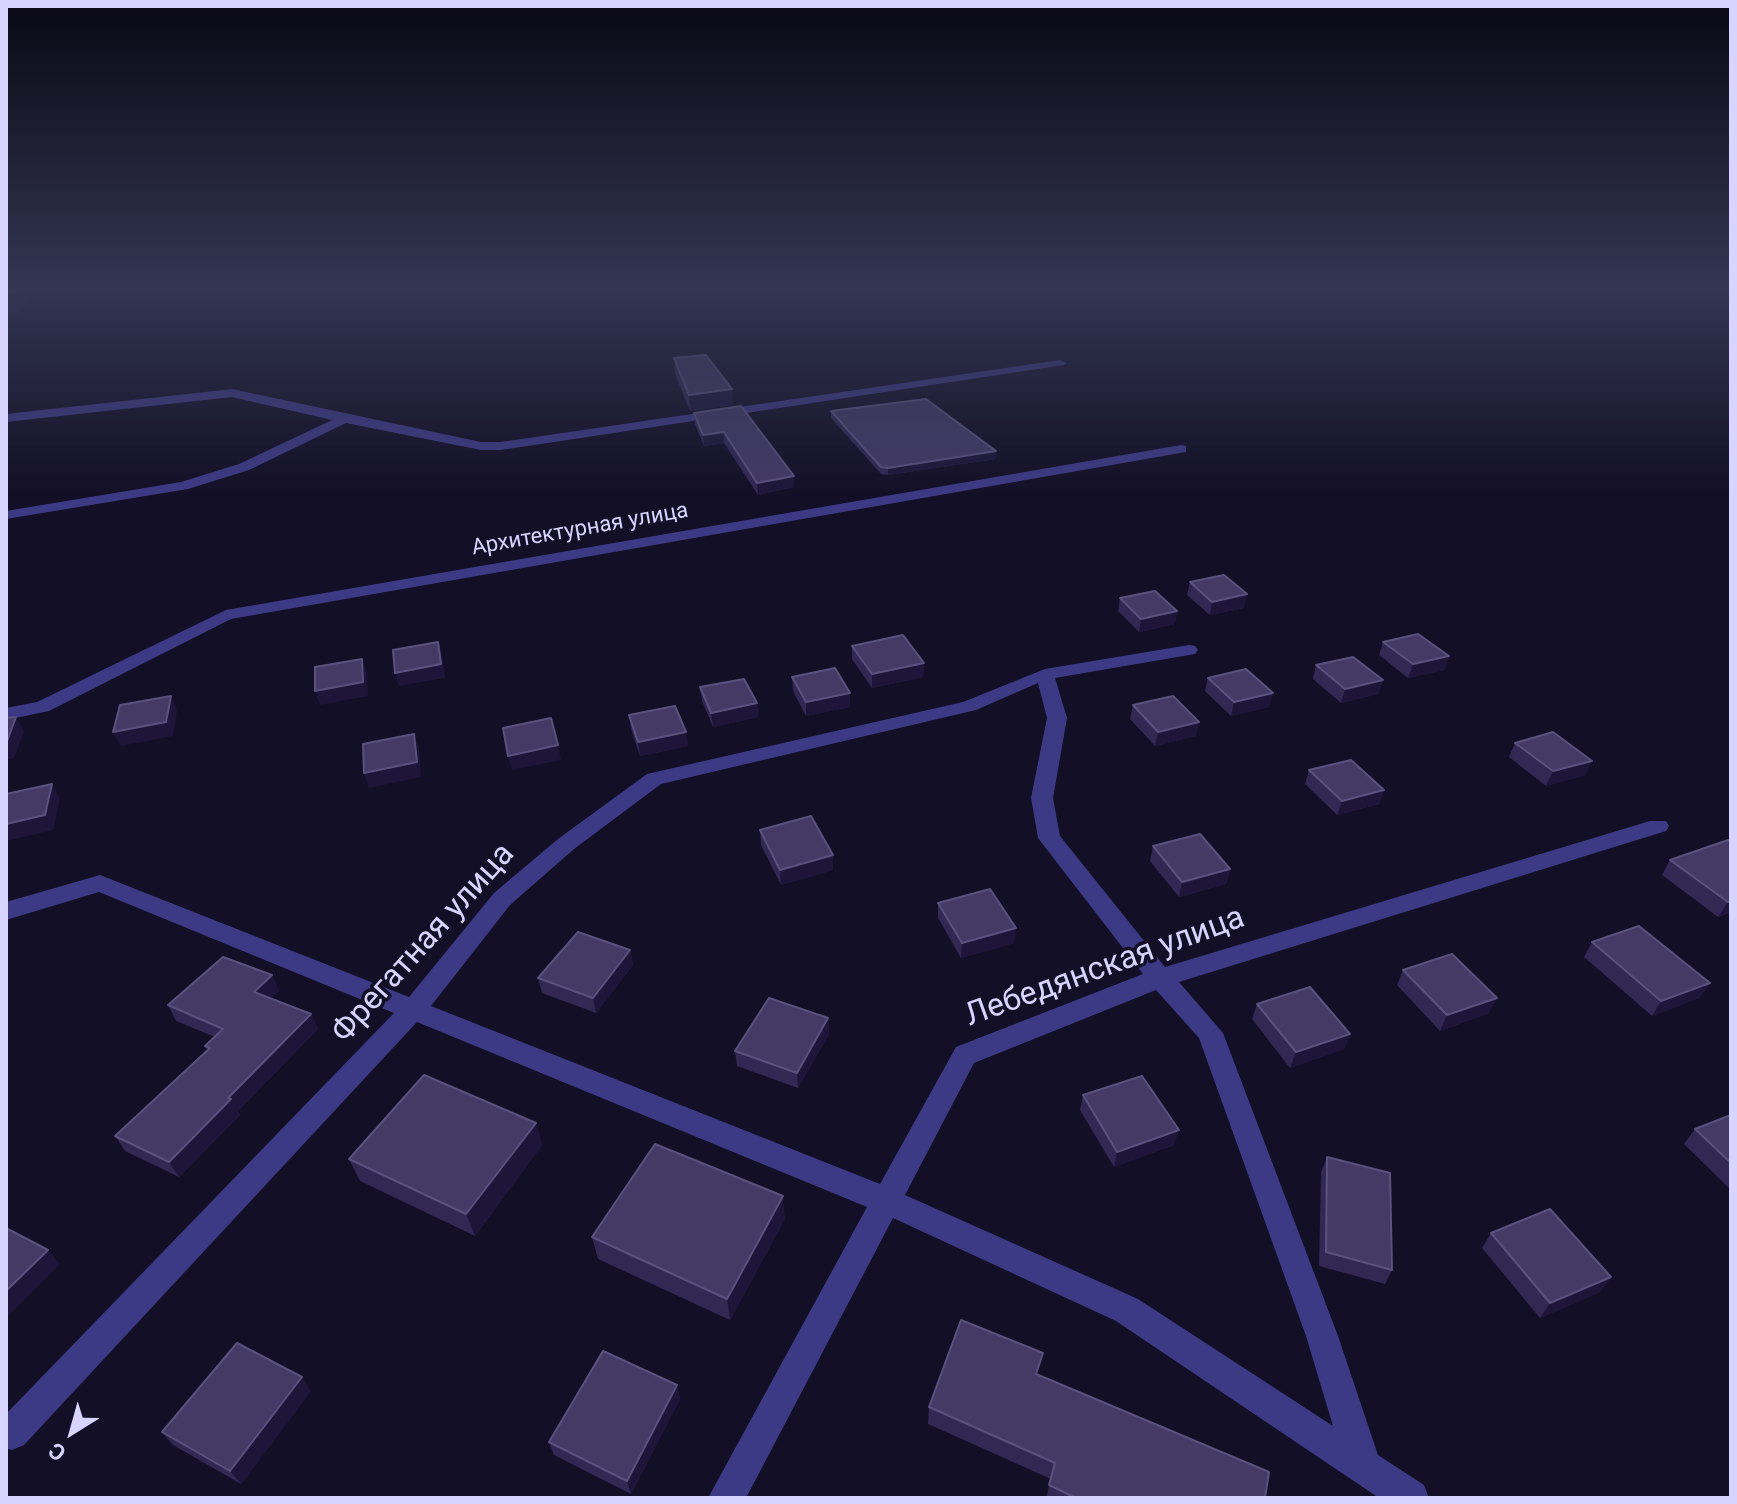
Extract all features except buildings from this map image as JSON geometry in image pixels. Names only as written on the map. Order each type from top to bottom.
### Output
[{"type":"street","points":[[6,418],[232,393],[481,446],[501,446],[1060,363]]},
{"type":"street","points":[[6,515],[183,486],[244,467],[344,419]]},
{"type":"street","name":"Архитектурная улица","points":[[6,714],[42,707],[226,615],[1181,449]]},
{"type":"street","name":"Фрегатная улица","points":[[12,1433],[413,1010],[502,899],[566,844],[654,779],[969,706],[1045,674],[1189,650]]},
{"type":"street","points":[[1045,674],[1057,718],[1042,798],[1049,838],[1160,978],[1210,1033],[1322,1336],[1363,1464]]},
{"type":"street","name":"Лебедянская улица","points":[[726,1498],[965,1055],[1160,978],[1658,826]]},
{"type":"street","points":[[6,911],[100,883],[885,1200],[1127,1310],[1411,1498]]}]
